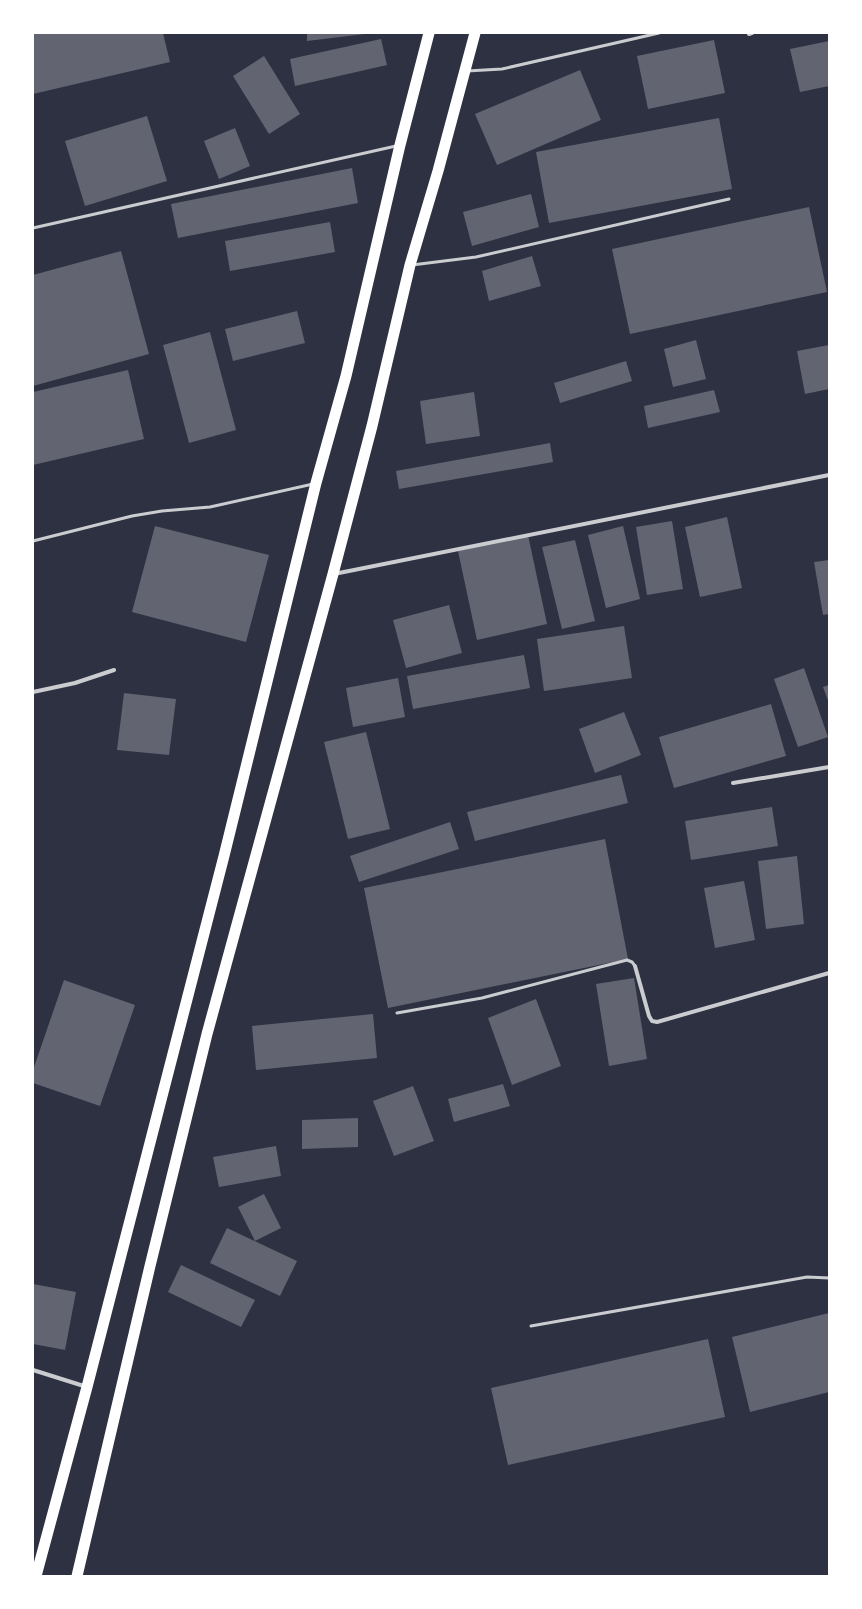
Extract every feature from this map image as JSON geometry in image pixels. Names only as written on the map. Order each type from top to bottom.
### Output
[{"type":"highway","points":[[36,1576],[87,1387],[224,856],[316,483],[346,376],[400,145],[429,33]]},
{"type":"highway","points":[[77,1576],[150,1266],[207,1034],[333,574],[372,426],[410,265],[475,33]]},
{"type":"street","points":[[333,574],[829,475]]},
{"type":"street","points":[[33,692],[75,683],[114,670]]},
{"type":"street","points":[[733,783],[829,767]]},
{"type":"street","points":[[635,966],[649,1016],[652,1021],[657,1022],[829,973]]},
{"type":"street","points":[[33,1370],[87,1387]]},
{"type":"lane","points":[[465,71],[502,69],[659,33]]},
{"type":"lane","points":[[33,228],[400,145]]},
{"type":"lane","points":[[410,265],[476,257],[729,199]]},
{"type":"lane","points":[[33,541],[132,516],[162,511],[210,507],[316,483]]},
{"type":"lane","points":[[397,1013],[482,998],[626,960],[632,962],[635,966]]},
{"type":"lane","points":[[531,1326],[807,1277],[829,1278]]},
{"type":"building","points":[[33,33],[163,33],[170,62],[33,94]]},
{"type":"building","points":[[307,33],[365,33],[365,34],[307,41]]},
{"type":"building","points":[[381,39],[387,65],[295,86],[290,59]]},
{"type":"building","points":[[714,40],[725,93],[648,109],[637,56]]},
{"type":"building","points":[[829,41],[829,86],[800,92],[790,49]]},
{"type":"building","points":[[264,56],[300,114],[269,134],[233,76]]},
{"type":"building","points":[[580,70],[601,120],[497,165],[475,114]]},
{"type":"building","points":[[147,116],[167,181],[85,206],[65,141]]},
{"type":"building","points":[[719,118],[732,189],[549,223],[536,152]]},
{"type":"building","points":[[235,128],[250,166],[219,179],[204,141]]},
{"type":"building","points":[[352,168],[358,203],[178,238],[171,204]]},
{"type":"building","points":[[531,194],[539,227],[472,246],[463,212]]},
{"type":"building","points":[[809,207],[827,292],[630,334],[612,249]]},
{"type":"building","points":[[330,222],[335,252],[230,271],[225,241]]},
{"type":"building","points":[[121,251],[149,354],[33,386],[33,275]]},
{"type":"building","points":[[532,256],[541,286],[489,301],[482,271]]},
{"type":"building","points":[[297,311],[305,343],[233,361],[225,329]]},
{"type":"building","points":[[210,332],[236,430],[189,443],[163,345]]},
{"type":"building","points":[[696,340],[706,379],[673,387],[664,349]]},
{"type":"building","points":[[829,345],[829,389],[805,394],[797,351]]},
{"type":"building","points":[[626,361],[632,381],[560,403],[554,383]]},
{"type":"building","points":[[128,370],[144,439],[33,465],[33,392]]},
{"type":"building","points":[[714,390],[720,412],[648,428],[644,406]]},
{"type":"building","points":[[474,392],[480,436],[426,444],[420,401]]},
{"type":"building","points":[[550,443],[553,462],[399,489],[396,471]]},
{"type":"building","points":[[727,517],[742,588],[700,597],[685,527]]},
{"type":"building","points":[[672,521],[683,589],[647,595],[636,527]]},
{"type":"building","points":[[155,526],[269,555],[246,642],[132,612]]},
{"type":"building","points":[[623,526],[640,599],[606,608],[588,535]]},
{"type":"building","points":[[528,535],[547,624],[477,640],[458,551]]},
{"type":"building","points":[[575,540],[595,621],[562,629],[542,547]]},
{"type":"building","points":[[829,560],[829,614],[823,615],[814,562]]},
{"type":"building","points":[[449,605],[462,653],[406,668],[393,620]]},
{"type":"building","points":[[624,626],[632,678],[544,691],[537,639]]},
{"type":"building","points":[[524,655],[530,688],[413,709],[407,676]]},
{"type":"building","points":[[804,668],[828,737],[798,747],[774,679]]},
{"type":"building","points":[[398,678],[405,717],[353,727],[346,688]]},
{"type":"building","points":[[829,685],[829,703],[823,687]]},
{"type":"building","points":[[124,693],[176,699],[169,755],[117,750]]},
{"type":"building","points":[[771,704],[786,756],[674,788],[659,737]]},
{"type":"building","points":[[624,712],[641,755],[595,773],[579,729]]},
{"type":"building","points":[[366,732],[390,829],[348,839],[324,742]]},
{"type":"building","points":[[621,775],[628,803],[475,841],[467,812]]},
{"type":"building","points":[[772,807],[778,846],[691,860],[685,821]]},
{"type":"building","points":[[450,822],[459,849],[359,882],[350,856]]},
{"type":"building","points":[[605,839],[628,959],[388,1008],[364,888]]},
{"type":"building","points":[[797,856],[804,924],[766,929],[758,861]]},
{"type":"building","points":[[744,881],[755,940],[715,948],[704,888]]},
{"type":"building","points":[[634,978],[647,1059],[609,1066],[596,984]]},
{"type":"building","points":[[64,980],[135,1005],[100,1106],[33,1083],[33,1070]]},
{"type":"building","points":[[536,999],[561,1066],[512,1085],[488,1018]]},
{"type":"building","points":[[373,1014],[377,1058],[256,1070],[252,1026]]},
{"type":"building","points":[[503,1084],[510,1106],[454,1122],[448,1099]]},
{"type":"building","points":[[413,1086],[434,1141],[394,1156],[373,1101]]},
{"type":"building","points":[[358,1118],[358,1147],[302,1149],[302,1120]]},
{"type":"building","points":[[276,1146],[281,1176],[219,1187],[213,1157]]},
{"type":"building","points":[[264,1194],[281,1228],[255,1241],[238,1207]]},
{"type":"building","points":[[227,1228],[297,1261],[280,1296],[210,1263]]},
{"type":"building","points":[[181,1265],[255,1300],[241,1327],[168,1292]]},
{"type":"building","points":[[33,1284],[76,1292],[65,1350],[33,1344]]},
{"type":"building","points":[[829,1313],[829,1392],[750,1412],[732,1337]]},
{"type":"building","points":[[708,1339],[725,1417],[508,1465],[491,1388]]}]
